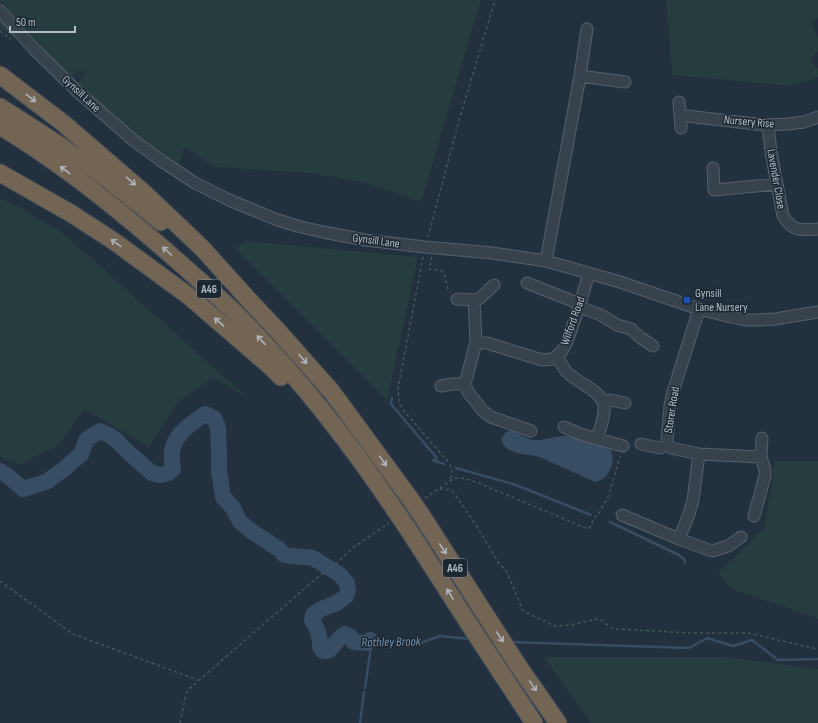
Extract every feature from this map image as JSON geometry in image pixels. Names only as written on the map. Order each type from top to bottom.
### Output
[{"type":"highway","name":"A46","points":[[0,75],[64,123],[143,192],[202,248],[332,392],[417,497],[422,516],[489,621],[558,723]]},
{"type":"highway","name":"A46","points":[[0,107],[69,152],[120,189],[183,241],[248,299]]},
{"type":"highway","name":"A46","points":[[0,126],[44,154],[119,211],[159,244],[244,322],[284,365],[351,446],[382,490],[398,519],[534,723]]},
{"type":"highway","name":"A46","points":[[0,173],[72,214],[115,242],[190,297],[270,366],[320,418],[382,490]]},
{"type":"street","name":"Gynsill Lane","points":[[0,11],[34,49],[78,92],[133,140],[195,183],[229,200],[275,219],[297,226],[365,240],[546,260],[699,308],[745,320],[775,319],[818,312]]},
{"type":"street","points":[[546,260],[580,76],[587,29]]},
{"type":"street","points":[[580,76],[625,82]]},
{"type":"street","points":[[679,102],[681,128]]},
{"type":"street","name":"Nursery Rise","points":[[680,116],[768,125],[804,122],[818,117]]},
{"type":"street","name":"Lavender Close","points":[[768,125],[771,152],[783,216],[788,224],[795,228],[818,229]]},
{"type":"street","points":[[713,168],[714,190],[777,184]]},
{"type":"street","name":"Wilford Road","points":[[476,342],[487,342],[542,360],[553,359],[562,350],[567,342],[580,306],[589,273]]},
{"type":"street","points":[[527,283],[601,315],[617,325],[631,329],[640,338],[653,346]]},
{"type":"street","points":[[458,299],[479,299],[490,289]]},
{"type":"street","points":[[474,300],[476,342],[465,384],[468,392],[483,411],[491,417],[531,431]]},
{"type":"street","name":"Storer Road","points":[[699,308],[670,405],[667,432],[668,445],[671,448],[699,454],[761,458]]},
{"type":"street","points":[[557,356],[567,372],[600,396],[603,402],[604,414],[597,439]]},
{"type":"street","points":[[447,385],[465,384]]},
{"type":"street","points":[[603,402],[610,400],[625,403]]},
{"type":"street","points":[[564,427],[597,439],[623,446]]},
{"type":"street","points":[[754,516],[765,476],[765,470],[761,458],[762,438]]},
{"type":"street","points":[[641,444],[660,448],[668,445]]},
{"type":"street","points":[[679,540],[693,500],[699,454]]},
{"type":"street","points":[[622,515],[679,540],[712,551],[728,546],[741,537]]},
{"type":"path","points":[[448,482],[452,475],[453,469],[404,411],[399,403],[398,389],[458,124],[495,0]]},
{"type":"path","points":[[429,248],[429,269],[442,271],[444,273],[448,290],[455,294],[458,299]]},
{"type":"path","points":[[417,497],[438,489],[457,478],[476,482],[588,529],[609,495],[623,446]]},
{"type":"path","points":[[438,489],[451,490],[454,493],[476,525],[498,562],[506,570],[522,609],[527,613],[555,626],[572,626],[596,619],[601,620],[610,627],[616,629],[689,633],[748,633],[818,649]]},
{"type":"path","points":[[180,723],[186,694],[189,688],[317,578],[330,570],[354,547],[398,519]]},
{"type":"path","points":[[0,581],[73,634],[198,680]]},
{"type":"green space","points":[[0,0],[481,0],[421,202],[366,183],[311,173],[215,167],[184,147],[178,166],[131,132],[81,88],[79,81],[85,73],[80,69],[74,76],[67,75]]},
{"type":"green space","points":[[666,0],[818,0],[818,18],[812,22],[818,38],[818,51],[811,60],[818,69],[818,77],[791,86],[672,75]]},
{"type":"green space","points":[[0,19],[21,42],[0,28]]},
{"type":"green space","points":[[0,197],[62,232],[248,398],[213,378],[179,401],[149,447],[84,409],[60,444],[20,465],[0,457]]},
{"type":"green space","points":[[246,241],[418,257],[387,401],[235,249]]},
{"type":"green space","points":[[775,461],[818,461],[818,619],[730,588],[718,573],[764,528]]},
{"type":"green space","points":[[544,657],[724,657],[818,669],[818,723],[591,723]]},
{"type":"water","points":[[508,431],[513,431],[533,440],[564,436],[581,439],[611,450],[613,460],[612,465],[608,474],[604,478],[595,482],[537,456],[513,452],[504,445],[501,439]]},
{"type":"waterway","points":[[392,398],[391,404],[436,457],[436,461]]},
{"type":"waterway","name":"Rothley Brook","points":[[0,471],[23,489],[46,482],[81,454],[87,439],[100,431],[116,440],[152,473],[160,475],[168,473],[173,469],[173,446],[184,430],[205,414],[214,418],[218,427],[219,471],[223,497],[233,508],[240,522],[279,549],[284,555],[313,558],[339,574],[347,583],[348,590],[346,596],[337,603],[321,609],[313,615],[312,620],[318,633],[321,649],[323,651],[330,650],[339,638],[345,634],[351,637],[354,642],[367,643],[370,640]]},
{"type":"waterway","points":[[433,460],[444,464]]},
{"type":"waterway","points":[[456,468],[516,485],[591,515]]},
{"type":"waterway","points":[[610,522],[679,555],[685,560],[685,563]]},
{"type":"waterway","name":"Rothley Brook","points":[[370,640],[418,644],[440,636],[471,639]]},
{"type":"waterway","name":"Rothley Brook","points":[[510,642],[689,648],[707,638],[733,646],[752,640],[778,660],[818,659]]},
{"type":"waterway","points":[[365,688],[372,640]]},
{"type":"waterway","points":[[360,723],[364,692]]},
{"type":"place","name":"Gynsill Lane Nursery","points":[[687,300]]}]
